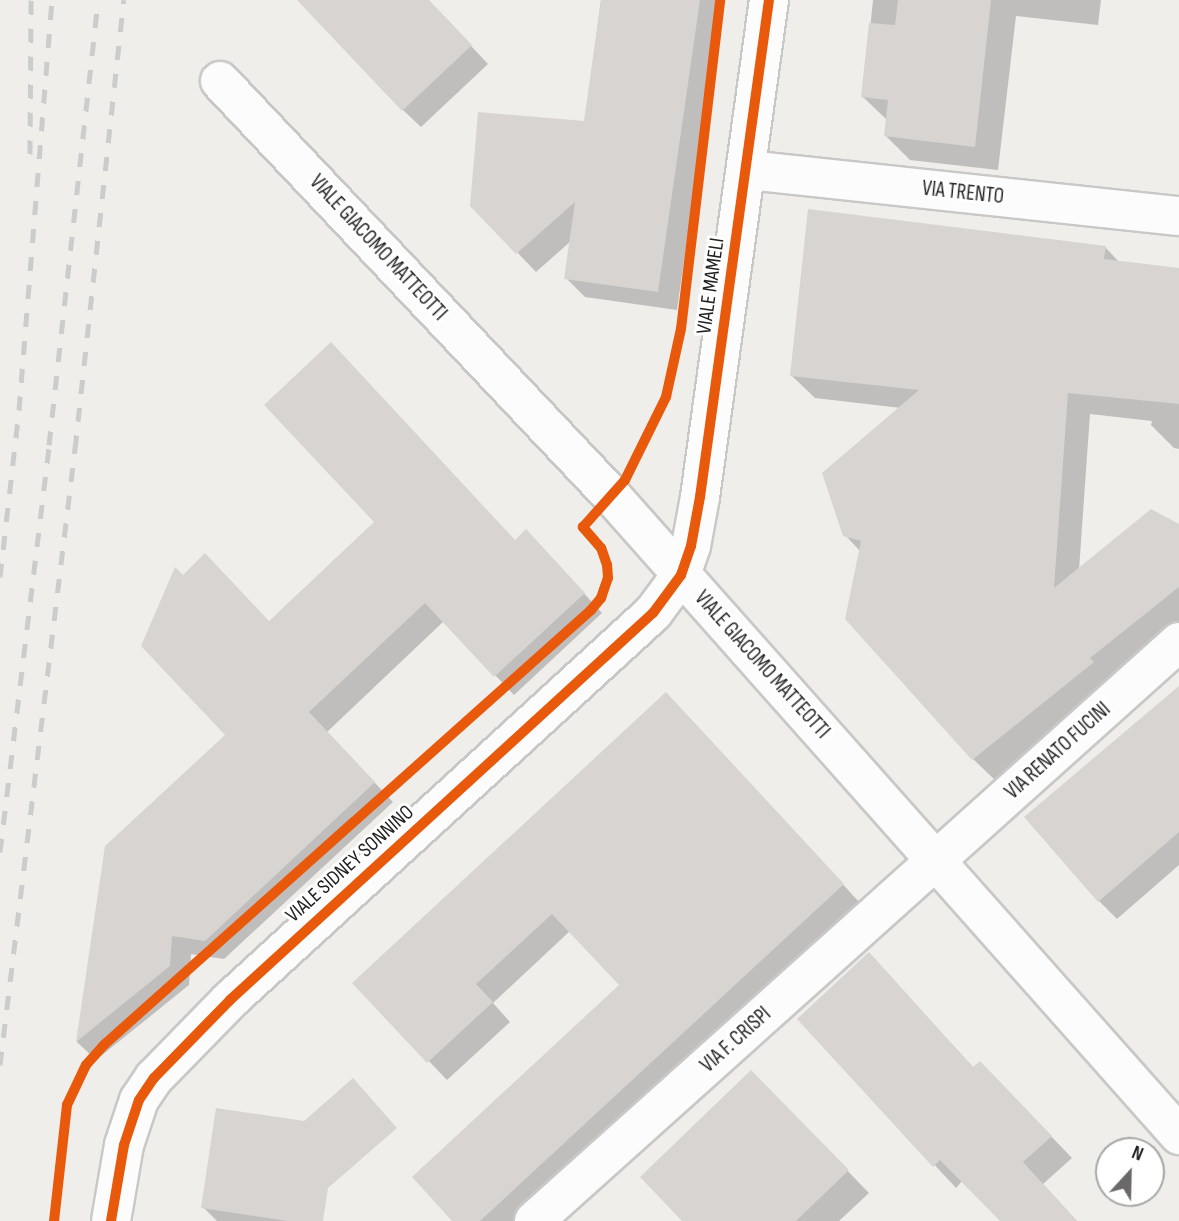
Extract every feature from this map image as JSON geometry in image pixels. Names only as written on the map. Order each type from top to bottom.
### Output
[{"type":"street","name":"VIALE MAMELI","points":[[681,575],[691,547],[699,497],[769,0]]},
{"type":"street","name":"VIALE GIACOMO MATTEOTTI","points":[[220,81],[611,495],[938,859],[1179,1135]]},
{"type":"street","name":"VIA TRENTO","points":[[747,170],[1179,216]]},
{"type":"street","name":"VIALE SIDNEY SONNINO","points":[[111,1221],[124,1145],[139,1100],[154,1078],[230,1000],[653,613],[681,575]]},
{"type":"street","name":"VIA RENATO FUCINI","points":[[938,859],[1179,642]]},
{"type":"street","name":"VIA F. CRISPI","points":[[534,1221],[938,859]]},
{"type":"building","points":[[297,0],[429,0],[472,45],[402,111]]},
{"type":"building","points":[[601,0],[700,0],[658,292],[564,279],[575,202],[516,254],[470,206],[478,112],[584,121]]},
{"type":"building","points":[[898,0],[991,0],[975,147],[884,136],[888,100],[861,97],[869,23],[895,25]]},
{"type":"building","points":[[808,209],[1106,246],[1104,259],[1179,268],[1179,404],[1068,393],[1054,588],[1151,509],[1179,524],[1179,587],[1090,658],[1094,662],[972,760],[845,619],[861,541],[843,536],[822,473],[919,390],[790,376]]},
{"type":"building","points":[[331,342],[515,540],[526,529],[585,593],[494,677],[425,603],[309,712],[375,782],[205,941],[172,936],[170,966],[76,1042],[105,846],[225,735],[141,646],[175,567],[183,575],[205,553],[269,621],[374,522],[264,405]]},
{"type":"building","points":[[1179,686],[1179,832],[1098,902],[1024,817]]},
{"type":"building","points":[[666,692],[844,884],[480,1221],[452,1221],[412,1177],[619,985],[552,914],[476,984],[493,1002],[427,1063],[352,983]]},
{"type":"building","points":[[869,952],[973,1067],[980,1061],[1052,1136],[1023,1162],[1077,1221],[1000,1221],[940,1160],[933,1167],[797,1019]]},
{"type":"building","points":[[751,1070],[849,1170],[796,1221],[682,1221],[640,1177]]},
{"type":"building","points":[[353,1078],[397,1128],[328,1188],[323,1221],[287,1221],[201,1208],[216,1108],[304,1121]]},
{"type":"railway","points":[[30,154],[31,0]]},
{"type":"railway","points":[[0,577],[19,410],[52,0]]},
{"type":"railway","points":[[0,852],[49,445],[98,0]]},
{"type":"railway","points":[[0,1065],[75,449],[124,0]]},
{"type":"cycle path","points":[[54,1221],[67,1105],[86,1065],[105,1044],[591,610],[601,598],[608,578],[607,565],[601,548],[583,527],[625,480],[666,397],[681,329],[720,0]]},
{"type":"cycle path","points":[[111,1221],[124,1145],[139,1100],[154,1078],[230,1000],[653,613],[681,575],[691,546],[700,497],[769,0]]}]
